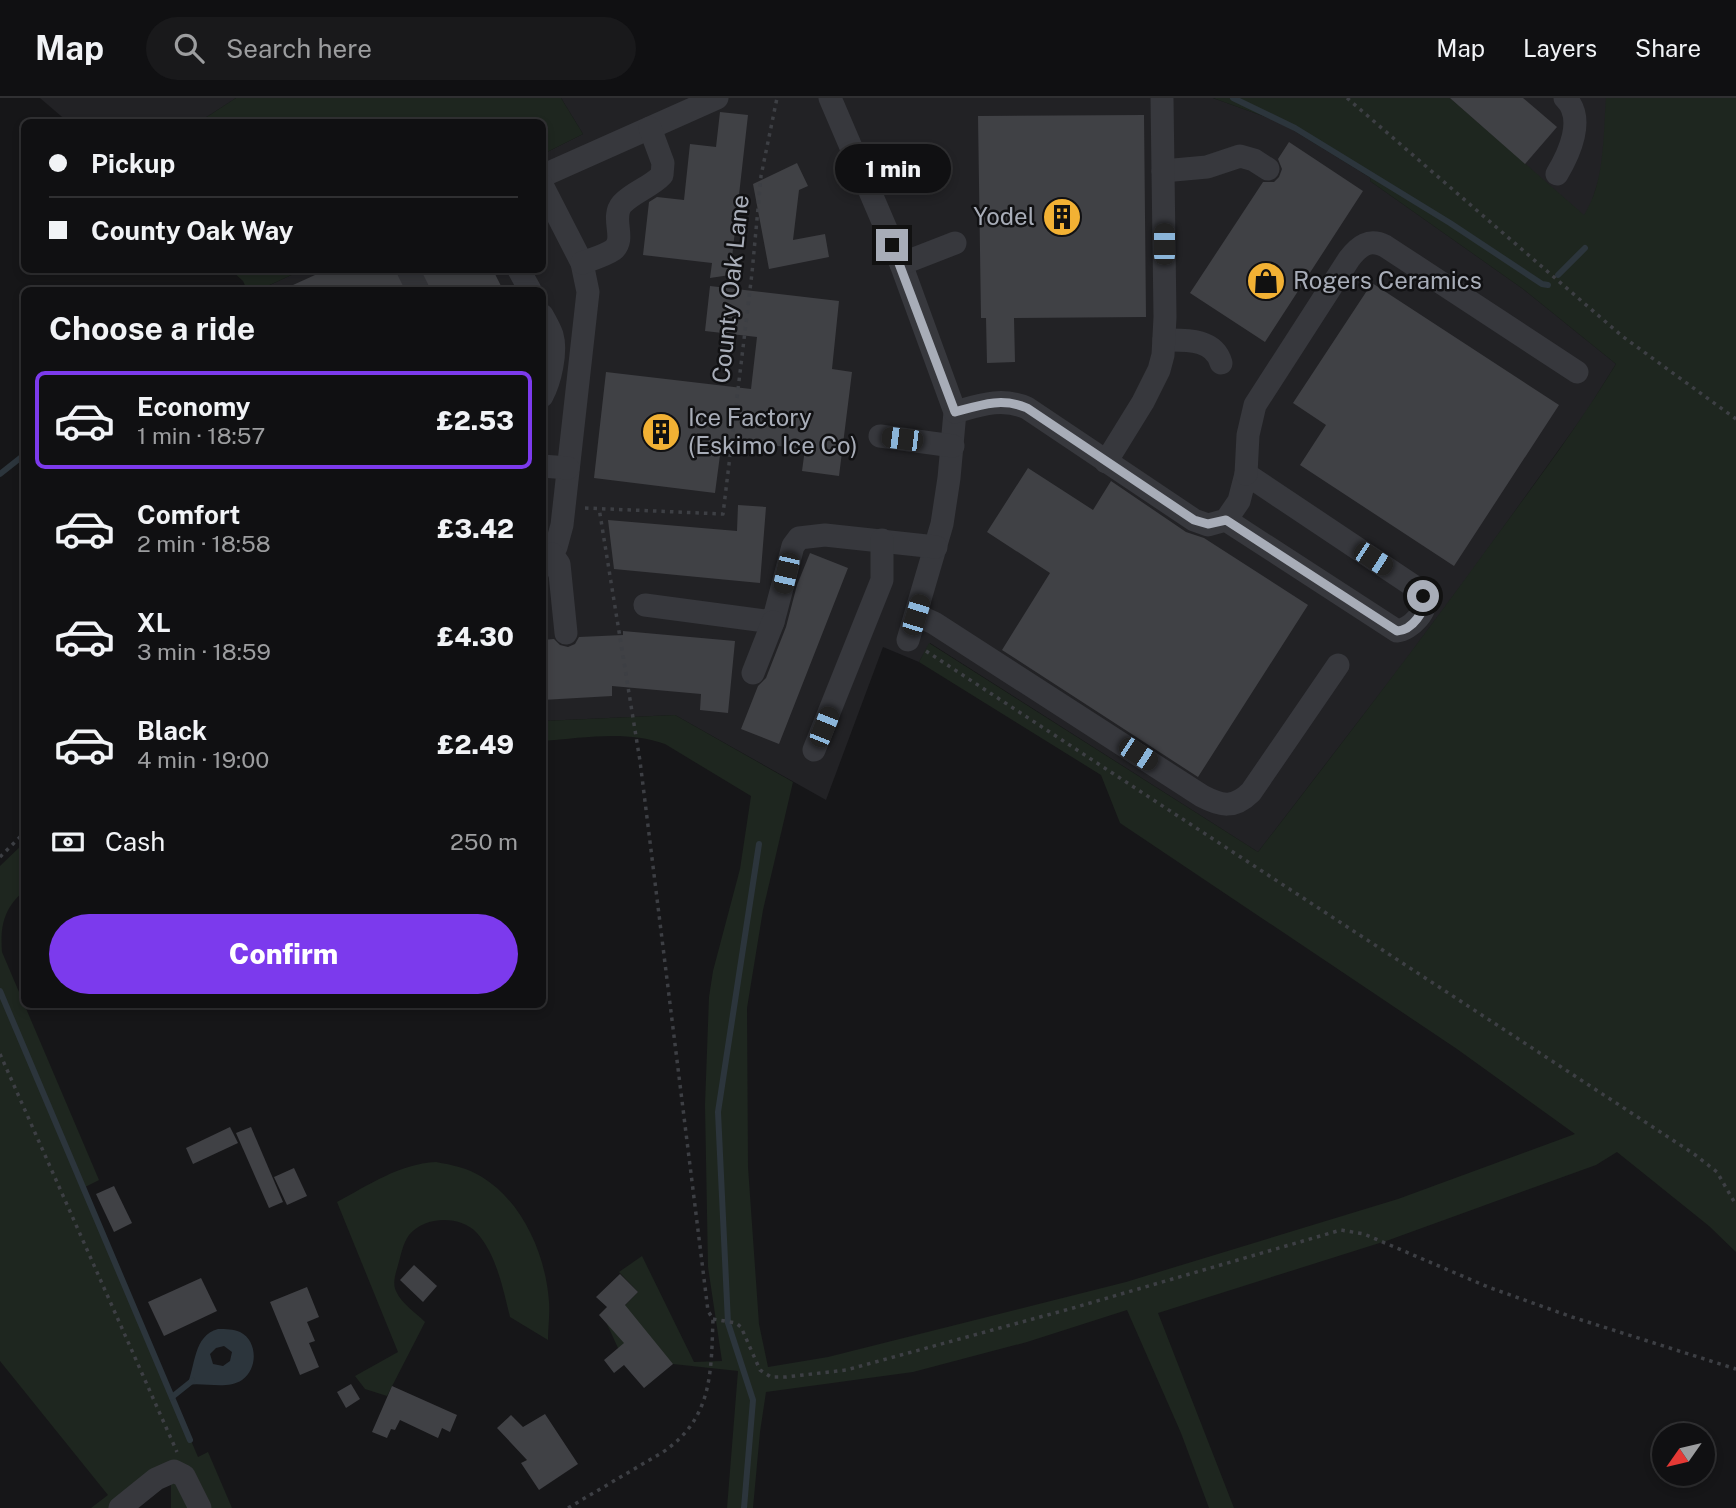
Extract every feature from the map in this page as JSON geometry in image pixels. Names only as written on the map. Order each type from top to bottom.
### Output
[{"type":"street","points":[[546,174],[717,98]]},
{"type":"street","points":[[830,98],[901,264],[955,412],[946,499],[936,547],[908,640]]},
{"type":"street","points":[[1106,462],[1138,413],[1161,363],[1164,340],[1163,98]]},
{"type":"street","points":[[1556,174],[1569,152],[1574,128],[1573,109],[1565,98]]},
{"type":"street","points":[[582,263],[617,246],[617,218],[620,207],[663,176],[663,163],[650,128]]},
{"type":"street","points":[[1163,171],[1195,170],[1240,156],[1254,160],[1268,169]]},
{"type":"street","points":[[546,194],[582,263],[588,284],[565,508],[559,540],[547,560],[559,564],[566,633]]},
{"type":"street","points":[[955,412],[993,402],[1020,404],[1194,520],[1208,524],[1226,520],[1242,494],[1250,424],[1259,397],[1349,259],[1367,243],[1376,242],[1577,372]]},
{"type":"street","points":[[901,264],[955,243]]},
{"type":"street","points":[[546,323],[553,345],[546,386]]},
{"type":"street","points":[[1164,340],[1199,342],[1218,354],[1221,363]]},
{"type":"street","points":[[880,436],[953,446]]},
{"type":"street","points":[[546,466],[568,468]]},
{"type":"street","points":[[1226,520],[1391,629],[1407,629],[1424,606],[1423,596],[1415,587],[1246,474]]},
{"type":"street","points":[[753,673],[773,622],[793,546],[797,540],[818,535],[936,547]]},
{"type":"street","points":[[814,750],[880,586],[883,540]]},
{"type":"street","points":[[645,605],[773,622]]},
{"type":"street","points":[[916,615],[934,623],[1202,796],[1224,806],[1240,801],[1251,792],[1338,665]]},
{"type":"street","points":[[120,1508],[180,1464],[200,1508]]},
{"type":"path","name":"County Oak Lane","points":[[565,508],[723,514],[761,176],[777,98]]},
{"type":"path","points":[[1347,98],[1622,336],[1736,419]]},
{"type":"path","points":[[568,1508],[663,1452],[692,1424],[703,1405],[708,1387],[713,1319],[708,1311],[640,761],[599,508]]},
{"type":"path","points":[[908,640],[1694,1154],[1717,1172],[1736,1205]]},
{"type":"path","points":[[0,857],[21,836]]},
{"type":"path","points":[[0,1054],[180,1464]]},
{"type":"path","points":[[713,1319],[736,1323],[741,1327],[761,1370],[766,1375],[786,1377],[822,1374],[1060,1312],[1341,1230],[1364,1234],[1488,1287],[1736,1369]]},
{"type":"shaded area","points":[[40,98],[236,98],[204,119],[64,119]]},
{"type":"shaded area","points":[[236,98],[561,98],[583,134],[546,152],[546,119],[204,119]]},
{"type":"shaded area","points":[[561,98],[1213,98],[1280,122],[1371,178],[1370,181],[1523,289],[1616,364],[1586,412],[1474,568],[1258,852],[930,643],[919,662],[883,647],[826,800],[675,715],[546,721],[546,287],[265,287],[296,273],[546,273],[546,152],[583,134]]},
{"type":"shaded area","points":[[1213,98],[1450,98],[1584,215],[1596,188],[1599,173],[1606,98],[1736,98],[1736,1252],[1709,1226],[1617,1152],[1596,1165],[1389,1240],[1158,1313],[1234,1508],[1209,1508],[1181,1433],[1127,1310],[1027,1342],[913,1372],[766,1392],[753,1508],[727,1508],[738,1371],[673,1364],[618,1348],[607,1324],[638,1292],[619,1272],[642,1256],[694,1362],[722,1361],[708,1267],[705,1105],[709,997],[713,971],[740,869],[751,796],[665,744],[620,736],[546,741],[546,721],[675,715],[793,782],[763,910],[747,1008],[748,1167],[759,1324],[768,1367],[828,1357],[1126,1282],[1398,1199],[1575,1134],[1457,1049],[1120,823],[1101,775],[919,662],[929,643],[1258,852],[1469,574],[1588,408],[1616,364],[1523,289],[1370,181],[1371,178],[1280,122]]},
{"type":"shaded area","points":[[1417,98],[1613,98],[1611,141],[1579,242]]},
{"type":"shaded area","points":[[234,273],[296,273],[265,287],[246,287]]},
{"type":"shaded area","points":[[21,846],[21,894],[5,918],[2,952],[21,997],[21,1008],[26,1008],[99,1180],[83,1188],[198,1457],[208,1452],[232,1508],[171,1508],[171,1481],[138,1508],[91,1508],[108,1495],[0,1361],[0,866]]},
{"type":"shaded area","points":[[436,1162],[466,1169],[482,1177],[497,1188],[520,1215],[537,1249],[547,1284],[548,1340],[510,1317],[494,1262],[477,1233],[470,1227],[452,1221],[424,1224],[409,1235],[405,1242],[394,1284],[401,1300],[425,1322],[387,1396],[365,1389],[355,1376],[398,1352],[337,1202],[397,1171]]},
{"type":"shaded area","points":[[218,1329],[235,1330],[246,1336],[253,1348],[251,1369],[242,1380],[229,1385],[187,1385],[196,1352],[210,1333]],"holes":[[[224,1346],[232,1352],[230,1361],[223,1366],[213,1364],[210,1354],[216,1348]]]},
{"type":"building","points":[[1450,98],[1523,98],[1557,127],[1525,164]]},
{"type":"building","points":[[720,112],[748,115],[730,275],[710,278],[712,263],[643,255],[649,202],[657,197],[684,200],[690,144],[716,147]]},
{"type":"building","name":"Yodel","points":[[1144,115],[1146,317],[1014,318],[1015,362],[987,363],[986,318],[981,318],[978,116]]},
{"type":"building","points":[[1289,142],[1363,191],[1265,342],[1190,293],[1263,182],[1274,182],[1279,177],[1282,169],[1278,159]]},
{"type":"building","points":[[797,163],[808,186],[799,190],[793,240],[825,234],[829,257],[769,269],[753,184]]},
{"type":"building","points":[[319,273],[494,273],[502,287],[289,287]]},
{"type":"building","points":[[1372,283],[1559,405],[1454,566],[1300,465],[1326,425],[1293,403]]},
{"type":"building","points":[[710,286],[839,301],[832,369],[852,372],[839,476],[802,471],[805,449],[722,440],[715,493],[594,478],[606,372],[751,389],[757,337],[705,331]]},
{"type":"building","points":[[1028,468],[1093,510],[1111,481],[1186,532],[1204,538],[1308,605],[1198,777],[1002,650],[1050,573],[987,532]]},
{"type":"building","points":[[738,505],[766,507],[760,583],[614,569],[608,520],[737,531]]},
{"type":"building","points":[[810,553],[848,568],[779,744],[741,729],[758,686],[766,678],[786,627],[797,585]]},
{"type":"building","points":[[623,631],[735,641],[728,713],[700,710],[701,694],[612,686],[612,696],[546,700],[546,640],[554,639],[560,645],[568,647],[575,644],[579,637],[623,635]]},
{"type":"building","points":[[230,1127],[238,1143],[193,1164],[186,1148]]},
{"type":"building","points":[[251,1127],[283,1202],[269,1208],[236,1133]]},
{"type":"building","points":[[294,1168],[307,1196],[287,1205],[274,1177]]},
{"type":"building","points":[[114,1186],[132,1223],[114,1232],[96,1194]]},
{"type":"building","points":[[414,1265],[437,1286],[423,1302],[400,1280]]},
{"type":"building","points":[[620,1274],[638,1292],[625,1305],[673,1364],[644,1388],[624,1365],[614,1373],[604,1360],[624,1343],[599,1315],[607,1307],[596,1297]]},
{"type":"building","points":[[201,1278],[217,1311],[164,1336],[148,1302]]},
{"type":"building","points":[[307,1287],[319,1317],[307,1322],[315,1341],[309,1343],[319,1367],[300,1375],[270,1302]]},
{"type":"building","points":[[351,1384],[360,1399],[346,1408],[337,1392]]},
{"type":"building","points":[[392,1386],[457,1415],[450,1432],[442,1428],[438,1438],[400,1420],[387,1438],[372,1432]]},
{"type":"building","points":[[545,1414],[578,1464],[539,1490],[521,1463],[527,1460],[497,1428],[511,1415],[523,1427]]},
{"type":"waterway","points":[[1233,98],[1295,128],[1450,223],[1542,284],[1548,285]]},
{"type":"waterway","points":[[1558,275],[1585,248]]},
{"type":"waterway","points":[[0,474],[21,457]]},
{"type":"waterway","points":[[744,1508],[753,1400],[728,1323],[718,1112],[759,844]]},
{"type":"waterway","points":[[0,991],[190,1440]]},
{"type":"waterway","points":[[172,1397],[192,1381]]},
{"type":"tunnel","points":[[410,273],[416,287]]},
{"type":"place","name":"Yodel","points":[[1062,217]]},
{"type":"place","name":"Rogers Ceramics","points":[[1266,281]]},
{"type":"place","name":"Ice Factory (Eskimo Ice Co)","points":[[661,432]]},
{"type":"route","points":[[892,245],[955,412],[993,402],[1020,404],[1194,520],[1216,524],[1226,520],[1391,629],[1402,631],[1414,622],[1424,606],[1423,596]]}]
